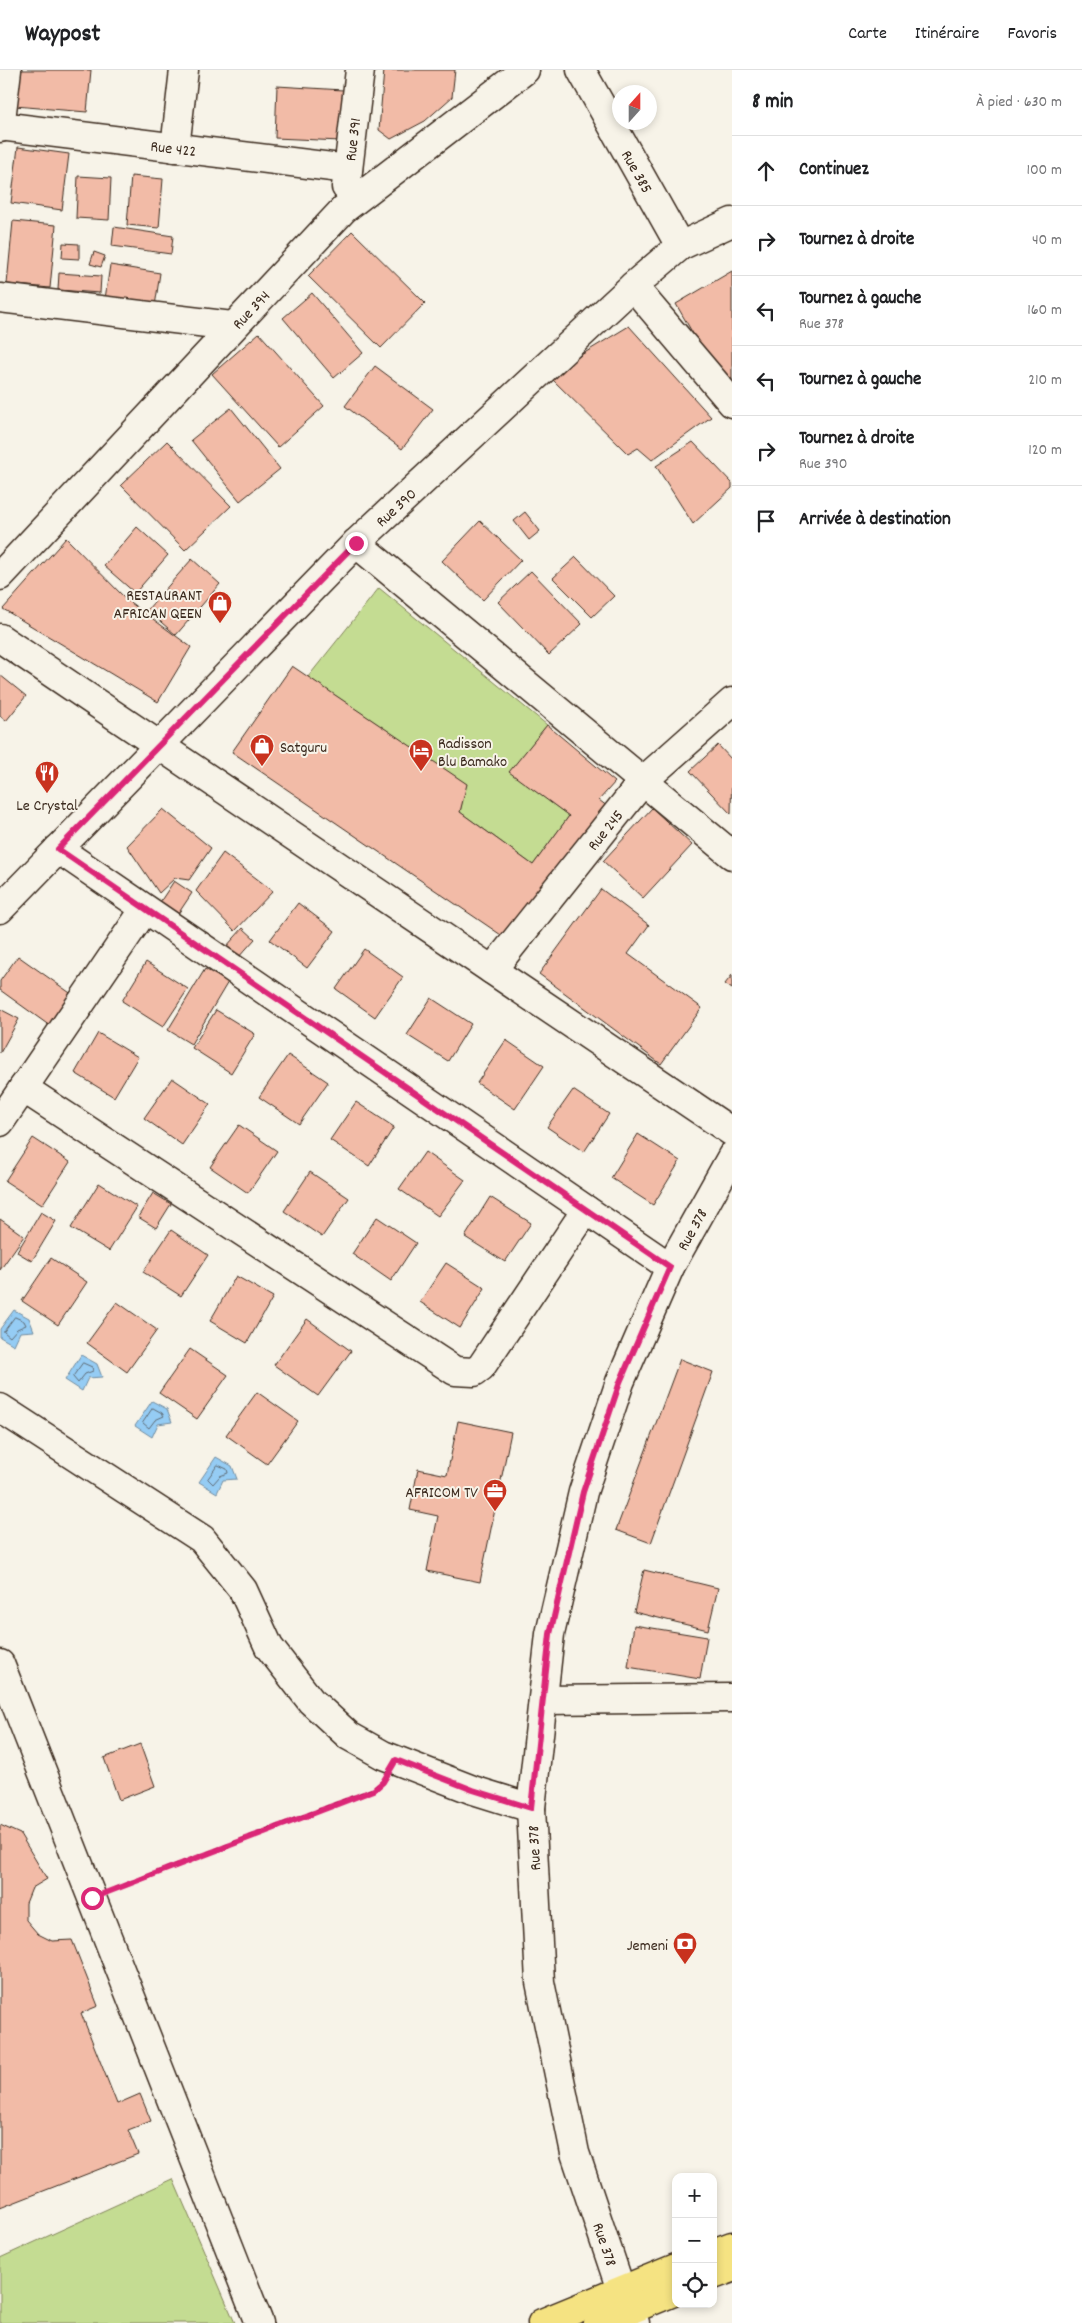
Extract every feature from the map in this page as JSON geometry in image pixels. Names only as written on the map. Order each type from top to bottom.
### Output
[{"type":"main road","points":[[717,2252],[732,2246]]},
{"type":"main road","points":[[717,2274],[732,2268]]},
{"type":"main road","points":[[542,2323],[629,2308],[672,2271]]},
{"type":"main road","points":[[598,2323],[629,2308],[672,2292]]},
{"type":"street","points":[[0,127],[7,70]]},
{"type":"street","points":[[175,148],[184,70]]},
{"type":"street","name":"Rue 391","points":[[344,209],[360,70]]},
{"type":"street","name":"Rue 394","points":[[0,576],[232,326],[344,209],[525,70]]},
{"type":"street","name":"Rue 385","points":[[581,70],[680,246]]},
{"type":"street","name":"Rue 422","points":[[0,127],[348,169]]},
{"type":"street","name":"Rue 390","points":[[0,909],[356,543],[633,286],[680,246],[732,222]]},
{"type":"street","points":[[633,286],[732,403]]},
{"type":"street","points":[[0,298],[232,326]]},
{"type":"street","points":[[356,543],[732,855]]},
{"type":"street","points":[[0,638],[732,1132]]},
{"type":"street","name":"Rue 245","points":[[492,970],[643,781],[732,702]]},
{"type":"street","points":[[58,849],[670,1267]]},
{"type":"street","points":[[0,1122],[145,909]]},
{"type":"street","points":[[23,1088],[455,1371],[474,1372],[481,1367],[586,1210]]},
{"type":"street","name":"Rue 378","points":[[629,2308],[575,2153],[540,1982],[531,1808],[550,1634],[583,1492],[620,1382],[670,1267],[732,1156]]},
{"type":"street","points":[[0,1408],[202,1539],[243,1590],[269,1647],[310,1702],[349,1736],[396,1760],[473,1790],[531,1808]]},
{"type":"street","points":[[0,1664],[259,2323]]},
{"type":"street","points":[[543,1700],[732,1698]]},
{"type":"path","points":[[92,1898],[374,1790],[383,1782],[396,1760]]},
{"type":"green space","points":[[379,588],[547,725],[510,772],[569,816],[533,865],[460,812],[466,784],[308,677]]},
{"type":"green space","points":[[173,2179],[235,2323],[0,2323],[0,2258]]},
{"type":"water","points":[[14,1310],[29,1318],[34,1331],[20,1332],[14,1345],[0,1337],[0,1329]]},
{"type":"water","points":[[81,1355],[97,1364],[102,1377],[88,1378],[82,1391],[65,1380]]},
{"type":"water","points":[[152,1401],[167,1409],[172,1422],[158,1424],[152,1437],[135,1426]]},
{"type":"water","points":[[216,1457],[232,1466],[237,1479],[223,1480],[217,1493],[199,1482]]},
{"type":"building","points":[[18,70],[91,70],[87,112],[15,106]]},
{"type":"building","points":[[384,70],[455,70],[452,97],[425,121],[391,139],[379,130]]},
{"type":"building","points":[[277,86],[343,90],[341,141],[275,138]]},
{"type":"building","points":[[18,147],[69,154],[62,210],[11,203]]},
{"type":"building","points":[[78,176],[111,178],[109,220],[76,218]]},
{"type":"building","points":[[131,176],[163,179],[159,228],[127,225]]},
{"type":"building","points":[[13,221],[56,225],[50,288],[7,284]]},
{"type":"building","points":[[114,227],[173,236],[171,254],[112,246]]},
{"type":"building","points":[[352,231],[425,303],[381,348],[308,276]]},
{"type":"building","points":[[63,243],[79,244],[79,259],[62,258]]},
{"type":"building","points":[[94,252],[105,256],[101,267],[90,264]]},
{"type":"building","points":[[110,265],[160,273],[155,306],[105,299]]},
{"type":"building","points":[[732,271],[732,390],[727,393],[676,304]]},
{"type":"building","points":[[59,273],[101,276],[100,293],[58,290]]},
{"type":"building","points":[[312,293],[363,353],[334,378],[283,318]]},
{"type":"building","points":[[629,326],[711,417],[652,460],[638,448],[628,454],[548,375]]},
{"type":"building","points":[[259,333],[324,406],[278,447],[212,374]]},
{"type":"building","points":[[375,366],[433,409],[402,449],[345,406]]},
{"type":"building","points":[[231,408],[280,469],[240,501],[191,440]]},
{"type":"building","points":[[167,441],[231,506],[185,550],[121,485]]},
{"type":"building","points":[[693,442],[732,483],[732,488],[693,524],[656,466]]},
{"type":"building","points":[[525,512],[540,531],[529,540],[514,521]]},
{"type":"building","points":[[480,521],[521,560],[483,600],[442,561]]},
{"type":"building","points":[[137,527],[168,555],[135,593],[104,566]]},
{"type":"building","points":[[66,538],[127,600],[191,647],[158,702],[3,609]]},
{"type":"building","points":[[576,557],[614,596],[592,617],[553,578]]},
{"type":"building","points":[[192,559],[220,584],[176,635],[147,610]]},
{"type":"building","points":[[531,571],[582,624],[549,655],[498,602]]},
{"type":"building","points":[[292,666],[467,784],[460,812],[533,865],[569,816],[509,772],[547,725],[615,782],[599,800],[608,807],[504,937],[232,752]]},
{"type":"building","points":[[0,675],[26,696],[6,721],[0,716]]},
{"type":"building","points":[[718,745],[732,760],[731,814],[690,771]]},
{"type":"building","points":[[652,808],[692,845],[643,898],[603,861]]},
{"type":"building","points":[[163,809],[211,848],[189,880],[175,878],[159,893],[127,846]]},
{"type":"building","points":[[223,853],[273,891],[235,931],[196,891]]},
{"type":"building","points":[[174,881],[192,893],[176,917],[158,905]]},
{"type":"building","points":[[601,889],[649,925],[628,954],[702,1008],[661,1064],[539,974]]},
{"type":"building","points":[[298,903],[335,931],[307,968],[270,940]]},
{"type":"building","points":[[243,928],[255,939],[237,959],[225,948]]},
{"type":"building","points":[[364,949],[403,977],[375,1017],[336,989]]},
{"type":"building","points":[[18,956],[73,995],[50,1026],[0,990],[0,981]]},
{"type":"building","points":[[146,962],[188,989],[163,1027],[122,1001]]},
{"type":"building","points":[[205,969],[228,982],[191,1044],[168,1030]]},
{"type":"building","points":[[732,975],[732,989],[725,984]]},
{"type":"building","points":[[431,998],[471,1024],[448,1061],[407,1035]]},
{"type":"building","points":[[0,1009],[19,1019],[0,1053]]},
{"type":"building","points":[[216,1010],[255,1034],[231,1073],[192,1048]]},
{"type":"building","points":[[98,1033],[138,1057],[114,1097],[75,1073]]},
{"type":"building","points":[[506,1040],[544,1066],[515,1109],[477,1083]]},
{"type":"building","points":[[288,1055],[328,1082],[299,1124],[259,1097]]},
{"type":"building","points":[[172,1078],[210,1104],[182,1145],[144,1118]]},
{"type":"building","points":[[573,1090],[609,1114],[584,1152],[547,1127]]},
{"type":"building","points":[[356,1102],[394,1127],[369,1166],[330,1140]]},
{"type":"building","points":[[239,1125],[277,1151],[248,1193],[210,1167]]},
{"type":"building","points":[[638,1134],[680,1161],[653,1205],[611,1178]]},
{"type":"building","points":[[33,1138],[70,1162],[42,1205],[5,1181]]},
{"type":"building","points":[[425,1152],[465,1180],[438,1216],[399,1189]]},
{"type":"building","points":[[310,1172],[349,1198],[322,1237],[284,1211]]},
{"type":"building","points":[[99,1183],[137,1207],[109,1251],[71,1228]]},
{"type":"building","points":[[153,1193],[171,1204],[156,1228],[138,1217]]},
{"type":"building","points":[[490,1197],[531,1223],[505,1262],[465,1237]]},
{"type":"building","points":[[41,1212],[56,1221],[32,1261],[17,1252]]},
{"type":"building","points":[[377,1217],[416,1243],[391,1281],[352,1254]]},
{"type":"building","points":[[0,1219],[24,1236],[0,1270]]},
{"type":"building","points":[[171,1230],[208,1255],[181,1296],[143,1272]]},
{"type":"building","points":[[51,1258],[87,1282],[58,1325],[22,1301]]},
{"type":"building","points":[[446,1263],[485,1288],[460,1328],[420,1302]]},
{"type":"building","points":[[236,1276],[273,1297],[247,1343],[210,1321]]},
{"type":"building","points":[[117,1302],[157,1330],[127,1372],[87,1343]]},
{"type":"building","points":[[307,1319],[351,1351],[318,1396],[274,1365]]},
{"type":"building","points":[[190,1349],[228,1375],[197,1419],[159,1393]]},
{"type":"building","points":[[680,1359],[713,1372],[651,1543],[616,1530]]},
{"type":"building","points":[[257,1392],[298,1421],[267,1464],[226,1435]]},
{"type":"building","points":[[458,1421],[511,1432],[480,1582],[427,1571],[438,1516],[410,1510],[418,1469],[447,1475]]},
{"type":"building","points":[[644,1570],[718,1588],[708,1630],[634,1612]]},
{"type":"building","points":[[634,1625],[707,1637],[700,1679],[628,1667]]},
{"type":"building","points":[[140,1744],[155,1786],[119,1800],[104,1758]]},
{"type":"building","points":[[0,1825],[20,1834],[47,1879],[32,1888],[26,1903],[26,1920],[38,1934],[52,1941],[72,1940],[98,2006],[81,2013],[117,2104],[140,2094],[151,2121],[128,2130],[138,2154],[0,2208]]},
{"type":"place","name":"RESTAURANT AFRICAN QEEN","points":[[220,624]]},
{"type":"place","name":"Satguru","points":[[262,767]]},
{"type":"place","name":"Radisson Blu Bamako","points":[[421,772]]},
{"type":"place","name":"Le Crystal","points":[[47,794]]},
{"type":"place","name":"AFRICOM TV","points":[[495,1512]]},
{"type":"place","name":"Jemeni","points":[[685,1965]]},
{"type":"route","points":[[92,1898],[374,1790],[383,1782],[396,1760],[473,1790],[531,1808],[550,1634],[583,1492],[620,1382],[670,1267],[58,849],[356,543]]}]
